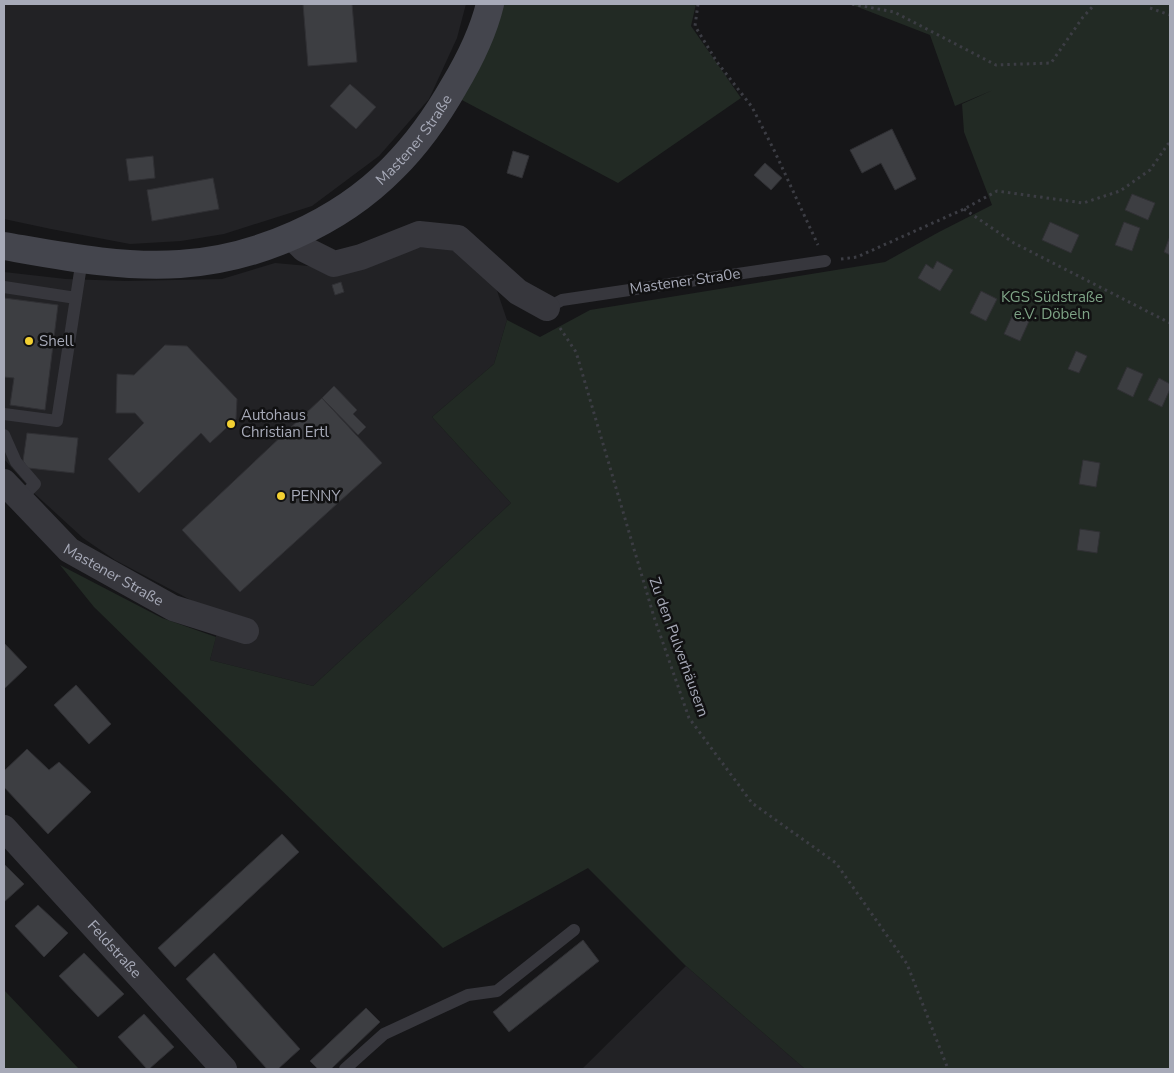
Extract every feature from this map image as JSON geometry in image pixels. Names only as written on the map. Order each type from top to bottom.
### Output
[{"type":"main road","name":"Mastener Straße","points":[[4,246],[82,259],[138,265],[180,264],[229,257],[291,236],[330,217],[361,196],[393,169],[420,138],[443,106],[462,72],[478,40],[490,4]]},
{"type":"street","points":[[291,236],[304,249],[334,264],[361,257],[419,234],[458,238],[518,292],[547,308]]},
{"type":"street","name":"Mastener Straße","points":[[12,491],[69,550],[173,608],[246,631]]},
{"type":"street","name":"Feldstraße","points":[[4,828],[224,1069]]},
{"type":"lane","points":[[4,414],[57,421],[82,259]]},
{"type":"lane","name":"Mastener Stra0e","points":[[547,308],[562,300],[825,261]]},
{"type":"lane","points":[[4,287],[76,298]]},
{"type":"lane","points":[[4,435],[16,462],[35,484],[12,491]]},
{"type":"lane","points":[[345,1069],[384,1034],[468,995],[497,991],[574,930]]},
{"type":"path","points":[[698,4],[696,26],[717,62],[752,107],[825,261],[857,257],[997,191],[1083,203],[1120,191],[1150,170],[1168,144],[1170,144]]},
{"type":"path","points":[[852,4],[894,12],[996,65],[1051,63],[1078,23],[1095,4]]},
{"type":"path","points":[[1150,8],[1170,15]]},
{"type":"path","points":[[964,208],[1014,243],[1170,323]]},
{"type":"path","name":"Zu den Pulverhäusern","points":[[547,308],[576,352],[654,618],[689,718],[752,803],[836,863],[907,964],[948,1069]]},
{"type":"shaded area","points":[[4,4],[466,4],[457,38],[429,99],[379,156],[312,206],[224,234],[181,241],[130,244],[4,219]]},
{"type":"shaded area","points":[[456,245],[492,276],[507,320],[494,364],[432,417],[511,503],[313,686],[210,660],[221,616],[115,560],[83,538],[35,494],[4,459],[4,272],[66,279],[126,281],[222,279],[275,263],[330,268],[403,249]]},
{"type":"shaded area","points":[[686,966],[805,1069],[582,1069]]},
{"type":"green space","points":[[501,4],[696,4],[691,26],[741,98],[618,183],[460,99]]},
{"type":"green space","name":"KGS Südstraße e.V. Döbeln","points":[[850,4],[1170,4],[1170,1069],[805,1069],[686,966],[588,868],[443,948],[94,607],[60,565],[162,618],[216,637],[210,660],[313,686],[511,503],[432,417],[494,364],[507,320],[540,337],[590,310],[885,262],[992,205],[964,132],[962,104],[993,90],[955,106],[930,35]]},
{"type":"green space","points":[[4,990],[79,1069],[4,1069]]},
{"type":"building","points":[[303,4],[352,4],[357,62],[308,66]]},
{"type":"building","points":[[350,84],[376,107],[356,129],[330,106]]},
{"type":"building","points":[[892,129],[916,179],[895,190],[881,163],[862,173],[850,150]]},
{"type":"building","points":[[513,151],[529,156],[522,178],[507,173]]},
{"type":"building","points":[[153,156],[155,178],[129,181],[126,159]]},
{"type":"building","points":[[765,163],[782,178],[771,190],[754,175]]},
{"type":"building","points":[[213,178],[219,209],[152,221],[147,190]]},
{"type":"building","points":[[1132,194],[1155,203],[1148,220],[1125,210]]},
{"type":"building","points":[[1050,222],[1079,235],[1071,253],[1042,240]]},
{"type":"building","points":[[1124,222],[1140,228],[1132,251],[1115,245]]},
{"type":"building","points":[[1170,236],[1170,255],[1164,252]]},
{"type":"building","points":[[937,261],[953,270],[940,291],[918,278],[926,264],[933,269]]},
{"type":"building","points":[[341,282],[344,292],[335,295],[332,285]]},
{"type":"building","points":[[981,291],[997,299],[986,321],[970,313]]},
{"type":"building","name":"Shell","points":[[4,298],[58,305],[45,410],[10,405],[14,378],[4,377]]},
{"type":"building","points":[[1014,312],[1030,319],[1020,341],[1004,334]]},
{"type":"building","points":[[165,345],[187,346],[237,399],[236,419],[210,443],[201,433],[139,493],[108,459],[144,423],[135,413],[116,413],[117,374],[134,375]]},
{"type":"building","points":[[1076,351],[1087,356],[1079,373],[1068,369]]},
{"type":"building","points":[[1127,367],[1143,374],[1133,397],[1117,389]]},
{"type":"building","points":[[1159,378],[1170,384],[1170,389],[1162,407],[1148,400]]},
{"type":"building","points":[[334,386],[357,410],[353,414],[366,427],[358,435],[322,398]]},
{"type":"building","name":"PENNY","points":[[322,398],[382,463],[240,592],[182,530]]},
{"type":"building","points":[[27,433],[78,438],[74,473],[28,468],[23,461]]},
{"type":"building","points":[[1083,460],[1100,463],[1096,487],[1079,484]]},
{"type":"building","points":[[1080,529],[1100,532],[1097,553],[1077,550]]},
{"type":"building","points":[[4,643],[27,667],[4,689]]},
{"type":"building","points":[[76,685],[111,724],[89,744],[54,705]]},
{"type":"building","points":[[27,749],[49,770],[59,762],[91,792],[48,834],[4,787],[4,771]]},
{"type":"building","points":[[282,834],[299,852],[175,967],[158,948]]},
{"type":"building","points":[[4,864],[24,884],[4,902]]},
{"type":"building","points":[[38,905],[68,933],[44,957],[15,926]]},
{"type":"building","points":[[583,940],[599,961],[509,1032],[493,1012]]},
{"type":"building","points":[[84,953],[124,994],[98,1017],[59,976]]},
{"type":"building","points":[[214,953],[300,1049],[278,1069],[267,1069],[186,979]]},
{"type":"building","points":[[366,1008],[380,1022],[331,1069],[318,1069],[310,1061]]},
{"type":"building","points":[[144,1014],[174,1047],[149,1069],[118,1037]]},
{"type":"place","name":"Shell","points":[[29,341]]},
{"type":"place","name":"Autohaus Christian Ertl","points":[[231,424]]},
{"type":"place","name":"PENNY","points":[[281,496]]}]
